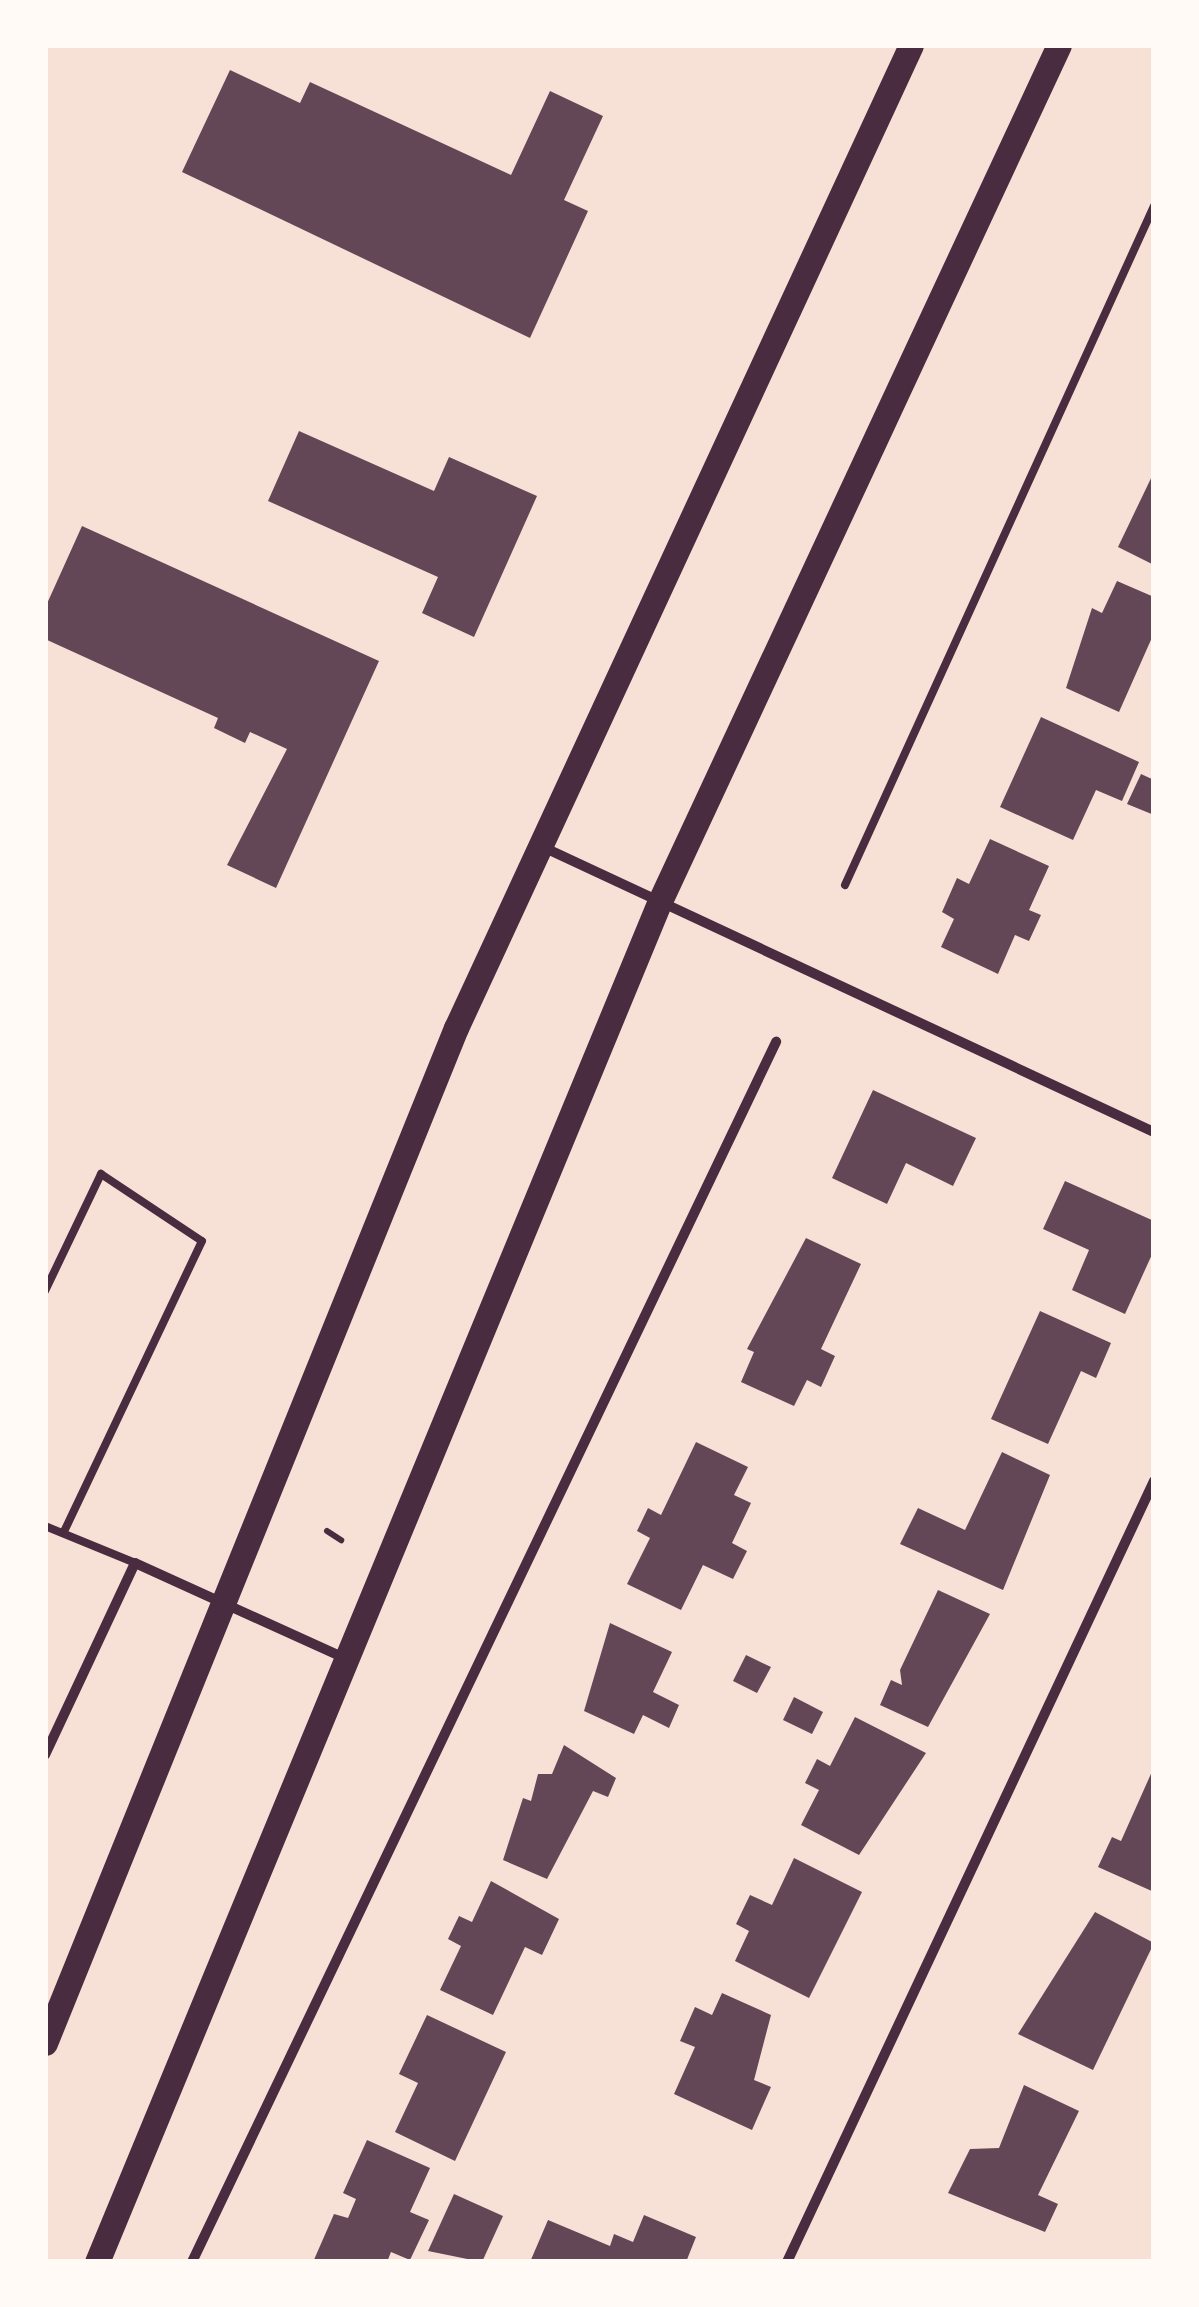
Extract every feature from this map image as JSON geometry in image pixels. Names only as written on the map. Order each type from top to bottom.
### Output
[{"type":"main road","points":[[45,2043],[220,1603],[540,846],[911,45]]},
{"type":"main road","points":[[97,2262],[660,902],[1058,45]]},
{"type":"street","points":[[540,846],[1154,1132]]},
{"type":"street","points":[[192,2262],[776,1042]]},
{"type":"street","points":[[787,2262],[1154,1482]]},
{"type":"street","points":[[45,1755],[135,1564],[344,1658]]},
{"type":"lane","points":[[845,885],[1154,206]]},
{"type":"lane","points":[[45,1292],[101,1174],[202,1241],[65,1530]]},
{"type":"lane","points":[[45,1526],[65,1530],[135,1564]]},
{"type":"path","points":[[327,1531],[341,1540]]},
{"type":"building","points":[[230,70],[300,103],[310,82],[511,175],[550,91],[603,116],[564,200],[588,211],[530,338],[182,172]]},
{"type":"building","points":[[299,431],[434,491],[449,457],[537,496],[474,637],[422,613],[438,577],[268,501]]},
{"type":"building","points":[[1154,472],[1154,565],[1118,547]]},
{"type":"building","points":[[82,526],[379,661],[276,888],[227,865],[287,749],[250,732],[245,743],[214,728],[218,718],[45,639],[45,608]]},
{"type":"building","points":[[1117,581],[1154,597],[1154,633],[1119,712],[1066,688],[1092,608],[1102,613]]},
{"type":"building","points":[[1041,717],[1139,762],[1122,801],[1096,790],[1073,840],[1000,807]]},
{"type":"building","points":[[1141,774],[1154,780],[1154,815],[1127,804]]},
{"type":"building","points":[[990,839],[1049,866],[1029,910],[1041,915],[1029,941],[1015,935],[998,974],[941,947],[954,919],[942,912],[957,878],[969,884]]},
{"type":"building","points":[[873,1090],[976,1138],[953,1186],[906,1163],[887,1204],[832,1178]]},
{"type":"building","points":[[1065,1181],[1154,1221],[1154,1250],[1125,1314],[1072,1290],[1089,1250],[1043,1229]]},
{"type":"building","points":[[806,1238],[861,1264],[821,1349],[835,1356],[821,1387],[807,1380],[794,1406],[741,1382],[754,1352],[747,1349]]},
{"type":"building","points":[[1040,1311],[1111,1343],[1096,1378],[1081,1371],[1048,1444],[991,1419]]},
{"type":"building","points":[[696,1442],[748,1467],[734,1495],[751,1503],[732,1543],[747,1551],[733,1579],[703,1565],[681,1610],[627,1584],[650,1538],[637,1531],[648,1508],[661,1515]]},
{"type":"building","points":[[1002,1452],[1050,1475],[1003,1590],[900,1544],[918,1508],[965,1530]]},
{"type":"building","points":[[938,1590],[990,1614],[928,1727],[880,1705],[891,1680],[902,1685],[900,1670]]},
{"type":"building","points":[[610,1623],[672,1652],[653,1692],[679,1705],[669,1728],[643,1715],[634,1734],[584,1711]]},
{"type":"building","points":[[746,1655],[771,1667],[757,1693],[733,1681]]},
{"type":"building","points":[[794,1697],[823,1712],[812,1734],[783,1720]]},
{"type":"building","points":[[855,1717],[926,1753],[859,1855],[801,1825],[819,1790],[805,1783],[817,1759],[830,1766]]},
{"type":"building","points":[[564,1745],[616,1778],[608,1797],[593,1791],[547,1879],[503,1860],[523,1798],[531,1801],[538,1774],[552,1774]]},
{"type":"building","points":[[1154,1767],[1154,1892],[1098,1867],[1112,1837],[1121,1841]]},
{"type":"building","points":[[794,1858],[862,1892],[809,1998],[735,1961],[749,1931],[736,1924],[750,1895],[772,1905]]},
{"type":"building","points":[[491,1881],[559,1919],[542,1955],[525,1947],[493,2015],[440,1990],[461,1946],[448,1939],[459,1916],[472,1922]]},
{"type":"building","points":[[1095,1912],[1154,1943],[1093,2070],[1018,2034]]},
{"type":"building","points":[[722,1993],[771,2015],[754,2080],[771,2087],[752,2130],[674,2094],[695,2047],[680,2041],[695,2007],[712,2015]]},
{"type":"building","points":[[427,2015],[506,2052],[455,2161],[395,2132],[418,2083],[399,2074]]},
{"type":"building","points":[[1024,2085],[1079,2111],[1038,2195],[1058,2204],[1045,2232],[948,2193],[970,2149],[999,2148]]},
{"type":"building","points":[[367,2140],[430,2168],[410,2212],[429,2220],[410,2260],[391,2252],[387,2262],[313,2262],[334,2214],[348,2218],[356,2199],[343,2193]]},
{"type":"building","points":[[454,2194],[503,2216],[482,2262],[428,2251]]},
{"type":"building","points":[[644,2215],[696,2237],[686,2262],[530,2262],[548,2220],[610,2246],[614,2234],[633,2242]]}]
